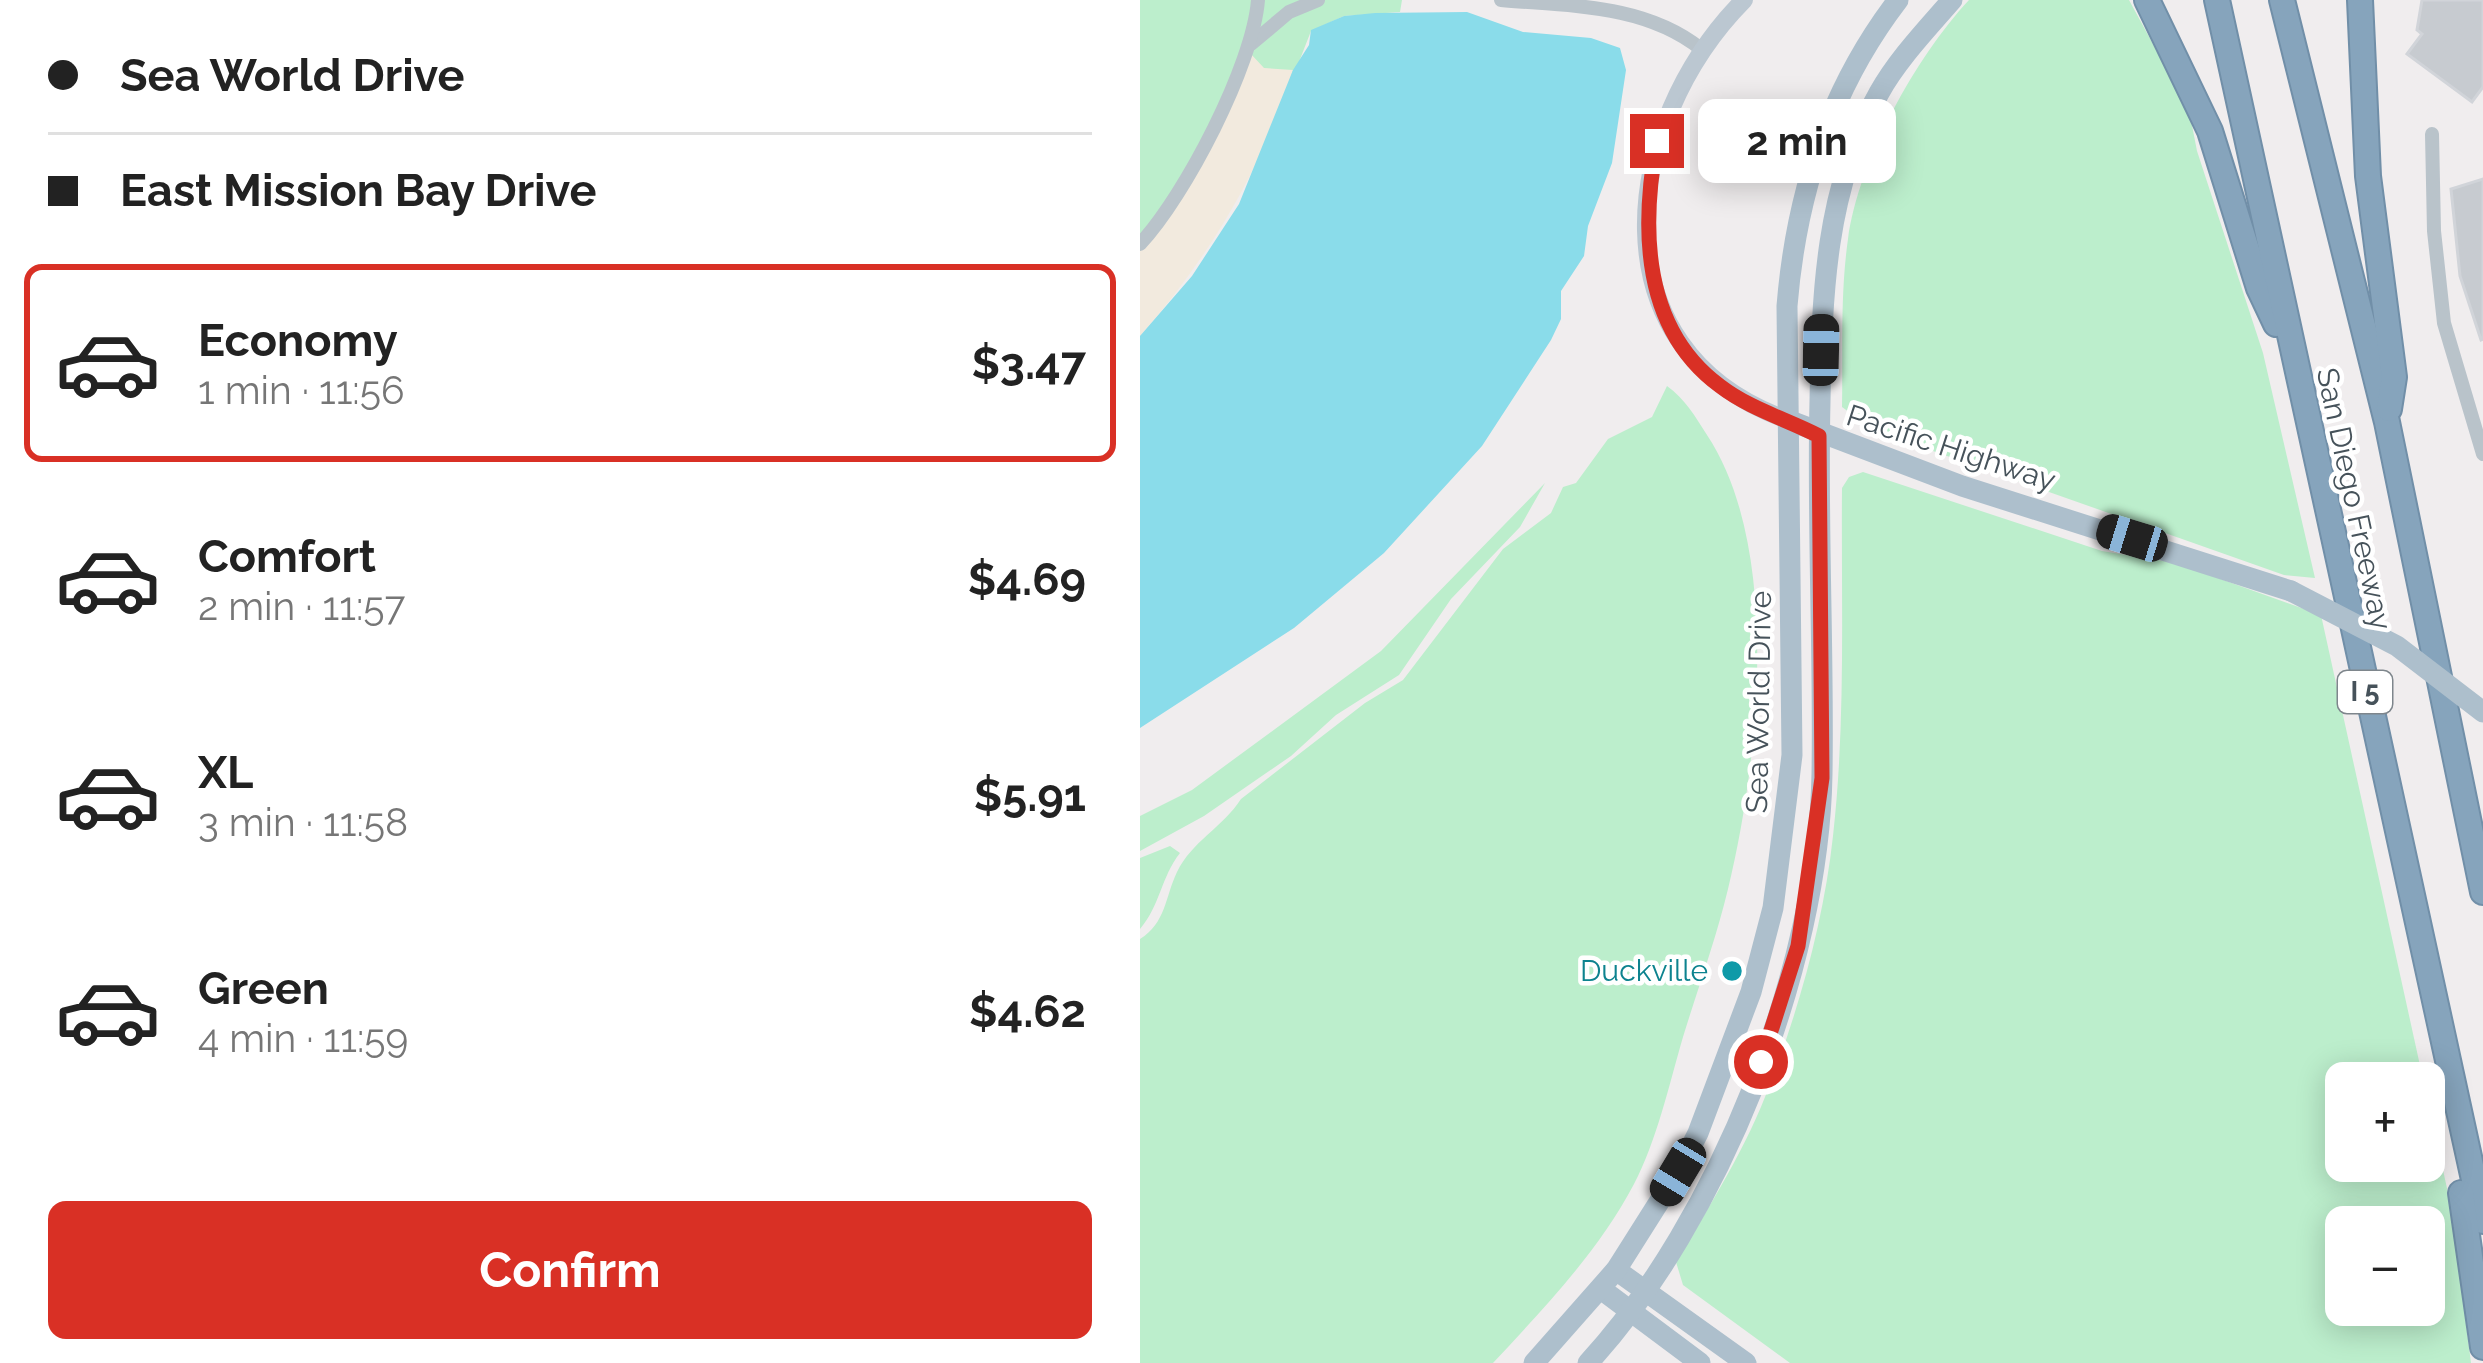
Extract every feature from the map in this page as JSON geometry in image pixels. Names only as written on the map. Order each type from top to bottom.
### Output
[{"type":"highway","points":[[2147,0],[2210,130],[2259,288],[2293,359]]},
{"type":"highway","name":"San Diego Freeway","points":[[2217,0],[2483,1220]]},
{"type":"highway","name":"San Diego Freeway","points":[[2282,0],[2387,422],[2483,892]]},
{"type":"highway","points":[[2360,0],[2365,134],[2394,377],[2387,422]]},
{"type":"highway","points":[[2438,1024],[2446,1119],[2483,1347]]},
{"type":"main road","points":[[1744,0],[1686,70],[1657,141],[1646,239],[1667,320],[1699,368],[1750,405],[1788,420]]},
{"type":"main road","name":"Sea World Drive","points":[[1534,1363],[1616,1270],[1698,1133],[1751,992],[1774,908],[1792,755],[1787,306],[1792,246],[1825,127],[1898,0]]},
{"type":"main road","name":"Sea World Drive","points":[[1588,1363],[1645,1289],[1714,1171],[1748,1101],[1798,946],[1822,778],[1819,436],[1828,240],[1840,188],[1878,94],[1952,0]]},
{"type":"main road","name":"Pacific Highway","points":[[1788,420],[1819,436],[2291,591],[2397,646],[2483,712]]},
{"type":"main road","points":[[1616,1270],[1746,1363]]},
{"type":"main road","points":[[1600,1289],[1700,1363]]},
{"type":"street","points":[[1140,244],[1179,194],[1247,48],[1258,0]]},
{"type":"street","points":[[1247,48],[1289,12],[1318,0]]},
{"type":"street","points":[[1501,0],[1636,16],[1668,27],[1701,49]]},
{"type":"street","points":[[2432,134],[2444,323],[2483,454]]},
{"type":"green space","points":[[1140,0],[1402,0],[1400,12],[1344,16],[1311,31],[1276,121],[1140,336]]},
{"type":"green space","points":[[1969,0],[2129,0],[2189,110],[2197,151],[2263,353],[2315,578],[2284,575],[1851,422],[1853,415],[1842,407],[1845,260],[1854,208],[1892,112],[1929,51]]},
{"type":"green space","points":[[1667,386],[1707,435],[1731,482],[1746,536],[1755,595],[1755,719],[1739,838],[1723,908],[1656,1131],[1634,1184],[1587,1256],[1493,1363],[1140,1363],[1140,939],[1160,917],[1177,872],[1199,843],[1241,799],[1365,703],[1403,680],[1503,549],[1551,513],[1563,487],[1576,483],[1608,439],[1652,417]]},
{"type":"green space","points":[[1863,472],[2102,551],[2176,563],[2321,615],[2419,1062],[2325,1062],[2325,1182],[2445,1179],[2471,1363],[1790,1363],[1683,1285],[1676,1262],[1761,1107],[1801,993],[1824,899],[1840,749],[1842,488],[1849,477]]},
{"type":"green space","points":[[1545,483],[1520,527],[1451,599],[1399,675],[1336,715],[1291,756],[1204,816],[1140,851],[1140,816],[1192,790],[1381,651]]},
{"type":"green space","points":[[1170,846],[1180,853],[1140,929],[1140,858]]},
{"type":"sand","points":[[1250,53],[1264,68],[1293,70],[1280,107],[1231,211],[1189,275],[1140,336],[1140,251],[1167,219]]},
{"type":"water","points":[[1467,12],[1523,32],[1591,38],[1620,48],[1626,70],[1612,163],[1588,226],[1584,256],[1561,291],[1561,319],[1482,446],[1384,553],[1294,628],[1140,728],[1140,336],[1192,276],[1239,204],[1293,70],[1309,45],[1311,30],[1344,16]]},
{"type":"building","points":[[2422,0],[2483,0],[2483,87],[2472,102],[2407,54],[2422,34],[2417,30]]},
{"type":"building","points":[[2483,179],[2481,340],[2460,276],[2451,189]]},
{"type":"place","name":"Duckville","points":[[1732,971]]},
{"type":"route","points":[[1657,141],[1648,186],[1646,239],[1667,320],[1699,368],[1720,387],[1819,436],[1822,778],[1798,946],[1761,1062]]}]
